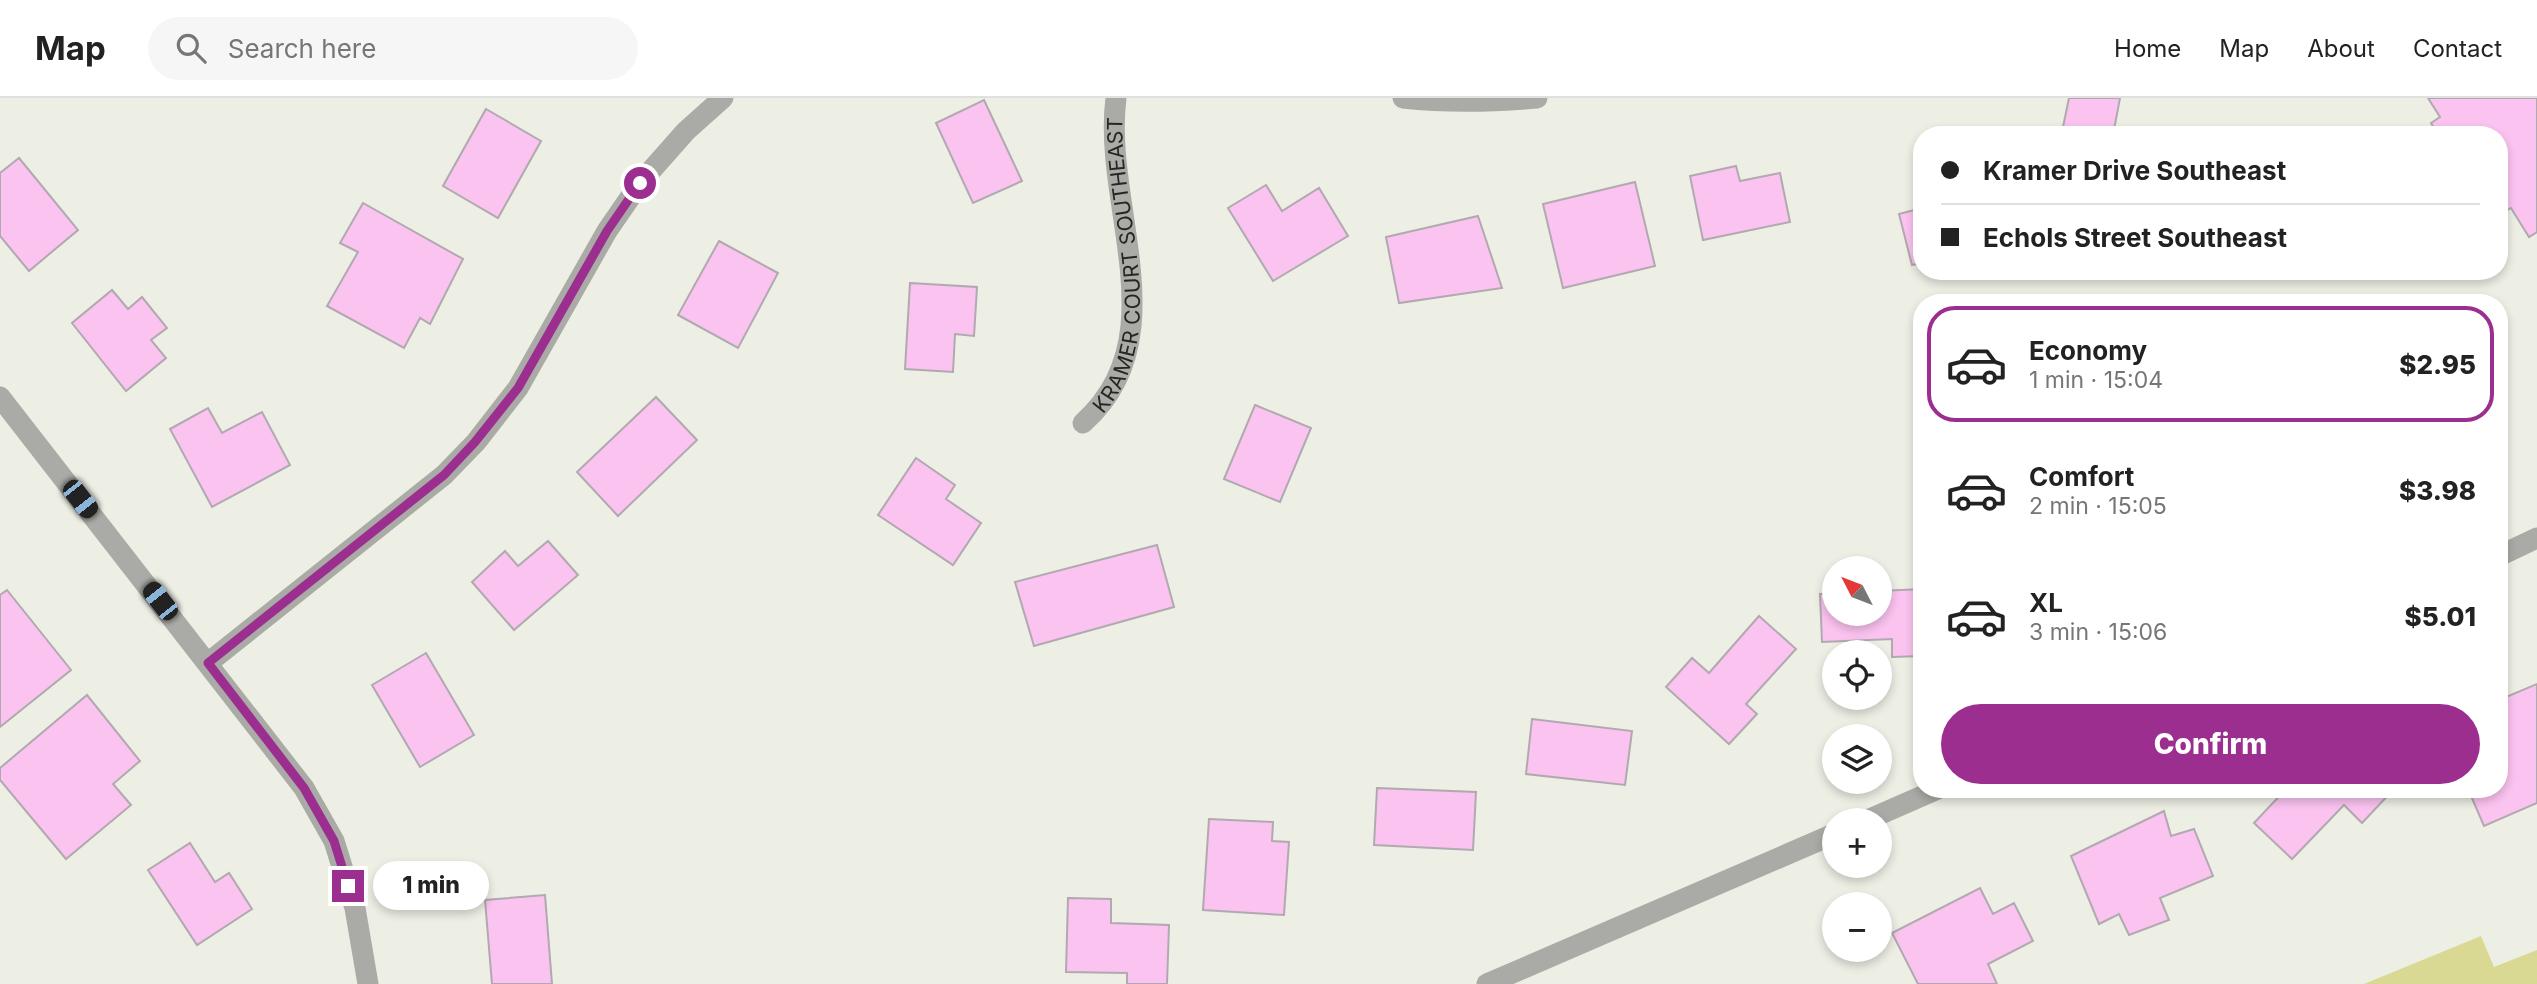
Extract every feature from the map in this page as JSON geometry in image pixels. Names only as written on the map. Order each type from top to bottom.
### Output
[{"type":"street","points":[[208,663],[444,475],[475,442],[518,388],[607,231],[640,183],[686,131],[723,98]]},
{"type":"street","name":"KRAMER COURT SOUTHEAST","points":[[1083,423],[1115,384],[1128,351],[1133,317],[1115,134],[1116,98]]},
{"type":"street","points":[[1403,98],[1471,103],[1537,98]]},
{"type":"street","points":[[0,397],[304,788],[334,841],[355,908],[368,984]]},
{"type":"street","points":[[2508,552],[2537,538]]},
{"type":"street","points":[[1892,809],[1917,798]]},
{"type":"street","points":[[1487,984],[1822,839]]},
{"type":"green space","points":[[2481,936],[2494,967],[2537,950],[2537,984],[2364,984]]},
{"type":"building","points":[[2069,98],[2120,98],[2115,126],[2063,126]]},
{"type":"building","points":[[2428,98],[2537,98],[2537,232],[2529,237],[2511,208],[2508,210],[2508,126],[2433,126],[2431,123],[2440,117]]},
{"type":"building","points":[[984,100],[1022,181],[973,203],[936,123]]},
{"type":"building","points":[[486,109],[541,141],[498,218],[443,186]]},
{"type":"building","points":[[19,158],[78,230],[29,271],[0,236],[0,173]]},
{"type":"building","points":[[1736,166],[1740,181],[1780,173],[1790,222],[1703,240],[1690,176]]},
{"type":"building","points":[[1635,182],[1655,266],[1563,288],[1543,204]]},
{"type":"building","points":[[1266,185],[1282,211],[1319,188],[1348,236],[1273,281],[1228,208]]},
{"type":"building","points":[[363,203],[463,259],[430,324],[420,318],[404,348],[327,306],[358,252],[340,243]]},
{"type":"building","points":[[1913,210],[1913,265],[1912,265],[1899,214]]},
{"type":"building","points":[[1478,216],[1502,288],[1399,303],[1386,237]]},
{"type":"building","points":[[719,241],[778,273],[738,348],[678,315]]},
{"type":"building","points":[[910,283],[977,287],[974,336],[955,334],[953,372],[905,369]]},
{"type":"building","points":[[112,290],[128,309],[142,297],[167,328],[151,340],[166,358],[126,391],[72,323]]},
{"type":"building","points":[[656,397],[697,440],[618,516],[577,472]]},
{"type":"building","points":[[1255,405],[1311,428],[1280,502],[1224,479]]},
{"type":"building","points":[[208,408],[222,433],[262,412],[290,465],[212,507],[170,429]]},
{"type":"building","points":[[916,458],[955,485],[946,499],[981,523],[953,565],[878,515]]},
{"type":"building","points":[[548,541],[578,575],[514,630],[472,582],[505,551],[518,566]]},
{"type":"building","points":[[1157,545],[1174,607],[1034,646],[1015,582]]},
{"type":"building","points":[[1913,589],[1913,656],[1892,657],[1892,639],[1822,642],[1820,594],[1822,626],[1892,626],[1892,590]]},
{"type":"building","points":[[7,590],[71,670],[0,727],[0,595]]},
{"type":"building","points":[[1759,616],[1796,649],[1746,704],[1757,714],[1729,744],[1666,687],[1692,658],[1709,673]]},
{"type":"building","points":[[426,653],[474,735],[420,767],[372,685]]},
{"type":"building","points":[[2537,684],[2537,803],[2484,826],[2472,798],[2508,798],[2508,696]]},
{"type":"building","points":[[87,695],[140,761],[113,784],[131,805],[66,859],[0,780],[0,768]]},
{"type":"building","points":[[1532,719],[1632,731],[1625,785],[1526,774]]},
{"type":"building","points":[[1377,788],[1476,792],[1473,850],[1374,845]]},
{"type":"building","points":[[2278,798],[2386,798],[2362,823],[2344,805],[2292,859],[2254,823]]},
{"type":"building","points":[[2164,811],[2171,836],[2194,829],[2213,876],[2160,898],[2169,920],[2129,935],[2119,914],[2099,924],[2071,856]]},
{"type":"building","points":[[1209,819],[1273,822],[1272,841],[1289,842],[1284,915],[1203,910]]},
{"type":"building","points":[[190,843],[215,882],[229,873],[252,909],[197,945],[148,870]]},
{"type":"building","points":[[1980,888],[1993,914],[2014,903],[2033,941],[1988,964],[1997,984],[1918,984],[1892,933]]},
{"type":"building","points":[[545,895],[552,984],[492,984],[485,900]]},
{"type":"building","points":[[1068,898],[1111,899],[1111,923],[1169,925],[1167,984],[1127,984],[1127,973],[1066,972]]},
{"type":"route","points":[[348,886],[334,841],[304,788],[208,663],[444,475],[475,442],[518,388],[607,231],[640,183]]}]
